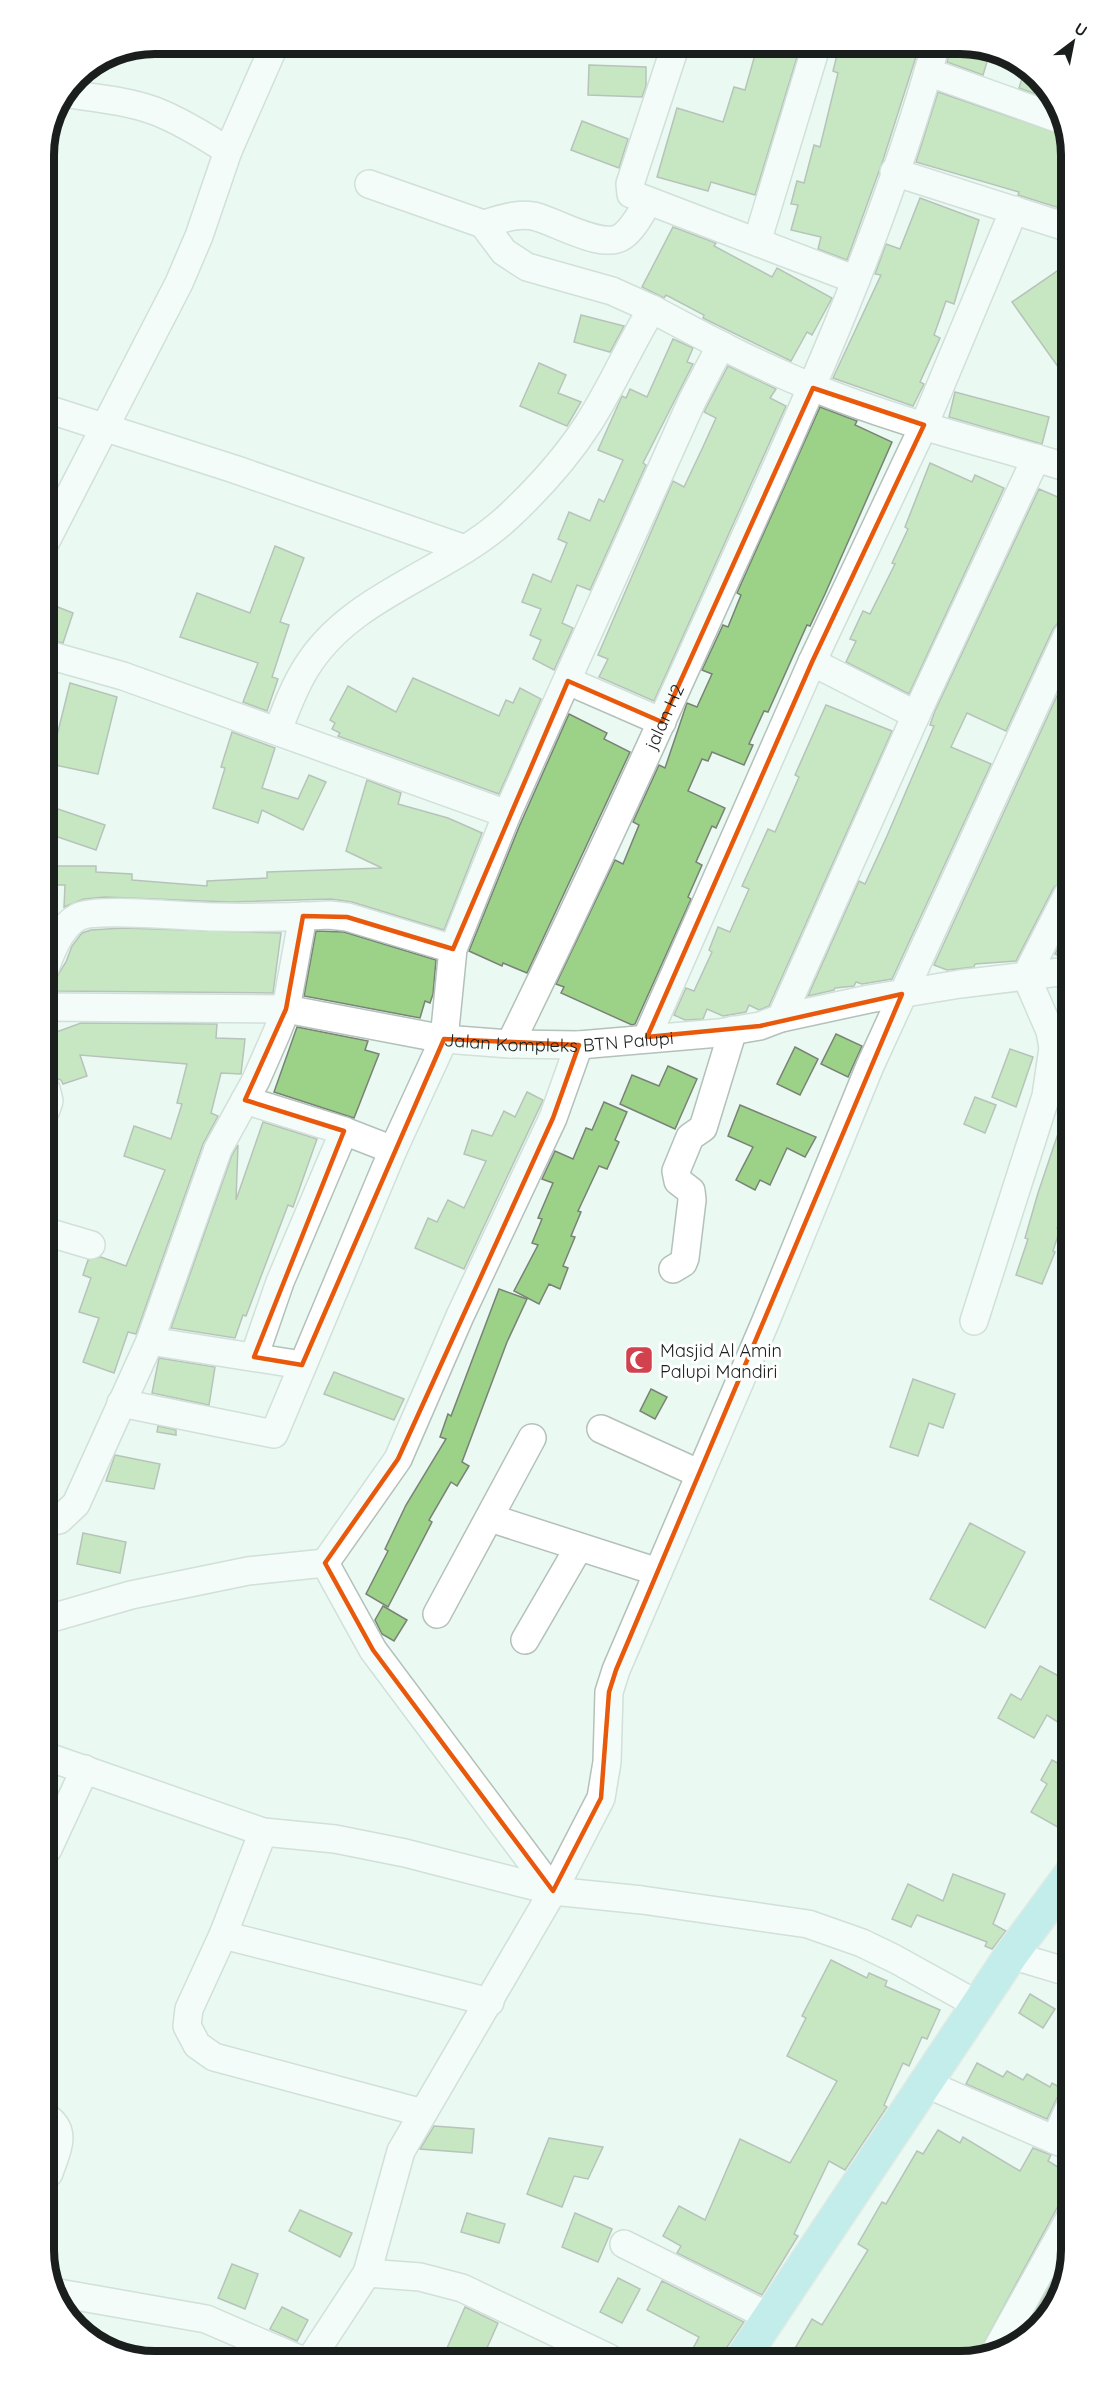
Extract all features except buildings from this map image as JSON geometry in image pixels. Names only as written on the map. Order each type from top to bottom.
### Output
[{"type":"main road","points":[[747,2351],[1011,1955],[1061,1887]]},
{"type":"street","points":[[54,526],[178,283],[199,236],[228,151],[271,54]]},
{"type":"street","points":[[673,54],[628,189],[631,194],[856,280]]},
{"type":"street","points":[[757,242],[814,54]]},
{"type":"street","name":"jalan H2","points":[[510,1044],[662,722],[813,388],[856,280],[933,54]]},
{"type":"street","points":[[928,72],[1054,117]]},
{"type":"street","points":[[74,95],[112,100],[155,111],[193,129],[228,151]]},
{"type":"street","points":[[894,172],[1061,225]]},
{"type":"street","points":[[369,184],[483,224],[527,216],[592,238],[614,240],[622,238],[630,230],[648,202]]},
{"type":"street","points":[[647,1037],[812,663],[924,425],[1014,210]]},
{"type":"street","points":[[483,224],[504,252],[527,267],[628,296],[720,345],[813,388],[924,425],[1061,466]]},
{"type":"street","points":[[278,730],[306,667],[327,640],[368,606],[465,549],[507,518],[570,450],[610,387],[652,309]]},
{"type":"street","points":[[121,1403],[274,1434],[393,1150],[444,1039],[453,949],[507,814],[687,411],[720,345]]},
{"type":"street","points":[[54,411],[465,549]]},
{"type":"street","points":[[781,1018],[916,715],[1036,458]]},
{"type":"street","points":[[316,2351],[367,2273],[401,2151],[553,1891],[601,1798],[607,1762],[609,1692],[616,1670],[902,994],[1061,649]]},
{"type":"street","points":[[54,657],[123,676],[507,814]]},
{"type":"street","points":[[812,663],[916,715]]},
{"type":"street","points":[[568,681],[662,722]]},
{"type":"street","points":[[974,1321],[1046,1096],[1053,1048],[1050,1030],[1026,976],[1061,908]]},
{"type":"street","points":[[54,949],[62,932],[70,923],[87,915],[347,916],[453,949]]},
{"type":"street","points":[[54,1521],[59,1520],[76,1504],[150,1341],[218,1149],[268,1056],[286,1009],[303,916]]},
{"type":"street","name":"Jalan Kompleks BTN Palupi","points":[[54,1007],[286,1009],[444,1039],[510,1044],[579,1045],[760,1026],[781,1018],[902,994],[1061,971]]},
{"type":"street","points":[[673,1269],[683,1263],[685,1257],[692,1200],[691,1191],[677,1178],[676,1171],[690,1137],[703,1128],[733,1030]]},
{"type":"street","points":[[54,1617],[131,1595],[225,1576],[325,1563],[398,1459],[460,1316],[553,1118],[579,1045]]},
{"type":"street","points":[[245,1100],[344,1131],[393,1150]]},
{"type":"street","points":[[254,1357],[280,1282],[344,1131]]},
{"type":"street","points":[[54,1234],[91,1245]]},
{"type":"street","points":[[150,1341],[302,1365]]},
{"type":"street","points":[[601,1429],[700,1474]]},
{"type":"street","points":[[437,1614],[532,1438]]},
{"type":"street","points":[[490,1518],[658,1572]]},
{"type":"street","points":[[525,1640],[579,1547]]},
{"type":"street","points":[[325,1563],[373,1650],[553,1891]]},
{"type":"street","points":[[54,1759],[263,1832],[334,1839],[405,1852],[553,1891],[642,1900],[808,1924],[884,1954],[978,2005]]},
{"type":"street","points":[[54,1836],[85,1769]]},
{"type":"street","points":[[263,1832],[223,1935],[189,2009],[187,2026],[197,2045],[214,2057],[423,2113]]},
{"type":"street","points":[[223,1935],[490,2002]]},
{"type":"street","points":[[1011,1955],[1061,1970]]},
{"type":"street","points":[[927,2084],[1061,2143]]},
{"type":"street","points":[[54,2123],[61,2137],[54,2158]]},
{"type":"street","points":[[1005,2341],[1061,2235]]},
{"type":"street","points":[[624,2244],[770,2317]]},
{"type":"street","points":[[367,2273],[420,2277],[462,2288],[594,2351]]},
{"type":"street","points":[[64,2294],[206,2319],[280,2351]]},
{"type":"highlighted area","points":[[813,388],[924,425],[812,662],[647,1037],[760,1026],[902,994],[616,1670],[609,1692],[601,1798],[553,1891],[373,1650],[325,1563],[398,1459],[553,1118],[579,1045],[444,1039],[302,1365],[254,1357],[344,1131],[245,1100],[286,1009],[303,916],[347,917],[453,949],[568,681],[662,722]]},
{"type":"place","name":"Masjid Al Amin Palupi Mandiri","points":[[639,1360]]}]
